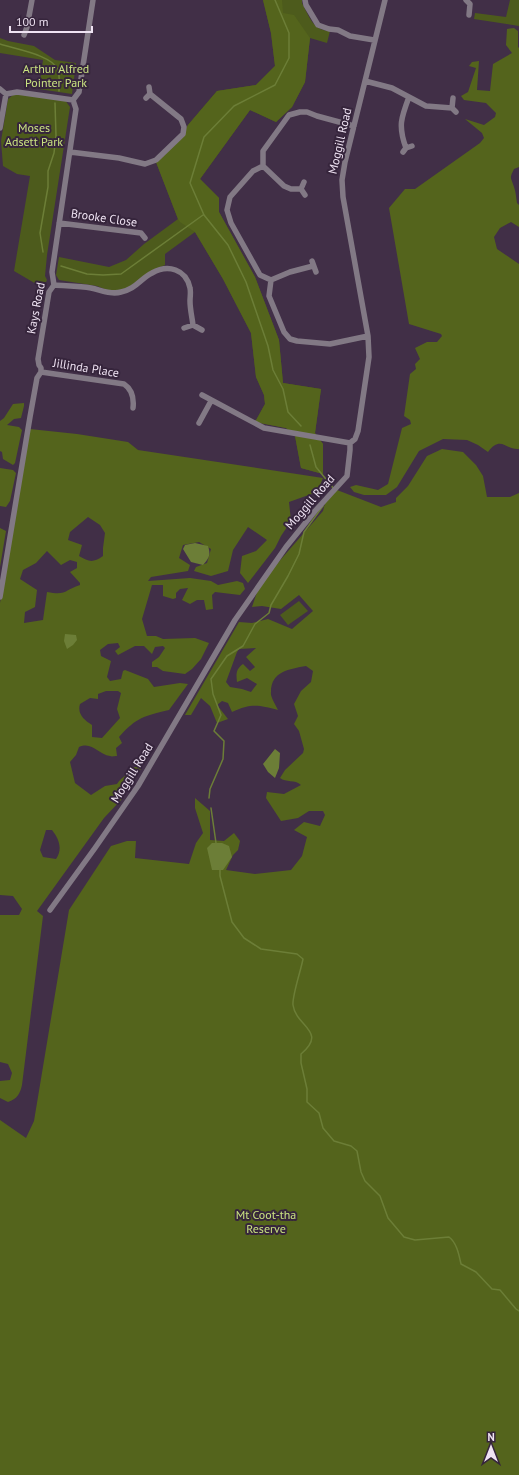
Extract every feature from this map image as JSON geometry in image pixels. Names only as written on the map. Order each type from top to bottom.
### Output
[{"type":"street","points":[[24,35],[32,0]]},
{"type":"street","name":"Kays Road","points":[[0,597],[37,378],[41,372],[38,359],[48,292],[54,284],[52,272],[76,109],[73,100],[79,92],[93,0]]},
{"type":"street","points":[[304,0],[318,25],[329,29],[338,30],[350,36],[374,40]]},
{"type":"street","name":"Moggill Road","points":[[50,910],[138,786],[235,620],[286,547],[315,511],[347,476],[350,443],[355,439],[358,431],[369,357],[368,336],[343,197],[342,180],[344,162],[385,0]]},
{"type":"street","points":[[466,0],[470,4],[469,15]]},
{"type":"street","points":[[365,81],[392,88],[426,106],[454,110],[453,98]]},
{"type":"street","points":[[70,152],[119,158],[145,164],[156,160],[183,134],[184,127],[181,119],[148,96],[149,87]]},
{"type":"street","points":[[0,89],[6,94]]},
{"type":"street","points":[[6,94],[17,92],[73,100]]},
{"type":"street","points":[[0,128],[6,94]]},
{"type":"street","points":[[407,149],[400,127],[402,116],[409,97]]},
{"type":"street","points":[[301,189],[291,189],[284,186],[263,166],[263,150],[289,115],[306,112],[354,126]]},
{"type":"street","points":[[263,166],[253,171],[230,197],[227,210],[231,223],[260,275],[271,280],[312,263],[316,272]]},
{"type":"street","points":[[301,189],[304,182]]},
{"type":"street","points":[[301,189],[305,195]]},
{"type":"street","name":"Brooke Close","points":[[59,223],[141,233],[145,238]]},
{"type":"street","points":[[54,284],[120,293],[134,288],[151,273],[169,267],[177,270],[185,278],[190,288],[193,325]]},
{"type":"street","points":[[271,280],[269,296],[284,332],[290,339],[330,344],[368,336]]},
{"type":"street","points":[[184,328],[193,325],[202,330]]},
{"type":"street","name":"Jillinda Place","points":[[41,372],[124,384],[129,388],[133,396],[133,408]]},
{"type":"street","points":[[202,395],[264,428],[350,443]]},
{"type":"street","points":[[200,423],[211,401]]},
{"type":"green space","points":[[263,0],[302,0],[302,3],[312,22],[319,28],[330,31],[327,43],[310,38],[305,82],[292,107],[276,122],[250,110],[200,179],[219,198],[219,212],[255,277],[279,340],[283,383],[321,389],[315,433],[323,444],[323,474],[301,468],[295,436],[286,428],[255,422],[265,404],[264,395],[256,377],[251,333],[223,279],[195,232],[165,254],[165,265],[149,272],[133,286],[121,290],[107,290],[97,286],[59,280],[56,275],[59,257],[109,267],[126,260],[144,244],[178,219],[156,162],[181,139],[188,125],[217,91],[256,85],[275,66],[271,33]]},
{"type":"green space","points":[[263,0],[282,0],[283,13],[294,15],[310,38],[305,82],[292,107],[276,122],[250,110],[200,179],[219,198],[219,212],[255,277],[279,340],[283,383],[321,389],[315,433],[323,444],[323,474],[301,468],[295,436],[286,428],[255,422],[265,404],[264,395],[256,377],[251,333],[223,279],[195,232],[178,219],[156,162],[181,139],[188,125],[217,91],[256,85],[275,66],[271,33]]},
{"type":"green space","points":[[510,0],[519,0],[519,26],[474,19],[475,13],[506,17]]},
{"type":"green space","points":[[514,28],[518,31],[519,48],[519,167],[514,169],[511,178],[517,203],[519,205],[519,227],[511,222],[500,228],[494,237],[497,249],[519,264],[519,449],[510,448],[503,444],[496,444],[488,452],[467,440],[443,439],[419,451],[397,487],[386,495],[364,495],[354,492],[350,487],[356,485],[378,490],[388,484],[402,428],[411,424],[410,420],[404,416],[410,374],[416,369],[415,364],[420,359],[415,348],[427,342],[437,342],[442,336],[441,334],[409,324],[389,208],[405,189],[415,189],[480,143],[484,138],[482,133],[465,119],[484,125],[495,117],[496,113],[486,103],[464,100],[461,96],[468,92],[476,68],[469,66],[472,62],[479,61],[477,90],[490,91],[493,64],[512,53],[506,45],[507,29]]},
{"type":"green space","name":"Arthur Alfred Pointer Park","points":[[0,38],[34,46],[55,60],[76,63],[72,94],[39,89],[43,60],[0,53]]},
{"type":"green space","name":"Moses Adsett Park","points":[[14,94],[65,100],[70,107],[47,255],[45,276],[47,280],[43,288],[14,271],[30,176],[17,174],[3,166],[1,141],[8,99]]},
{"type":"green space","points":[[24,403],[21,418],[14,419],[7,425],[19,427],[22,430],[15,463],[13,465],[3,459],[2,452],[0,451],[0,421],[4,418],[13,404]]},
{"type":"green space","points":[[30,429],[77,434],[128,442],[138,450],[323,478],[317,492],[289,502],[291,521],[275,548],[248,583],[240,573],[242,556],[256,551],[267,540],[248,527],[233,550],[228,571],[211,576],[194,571],[196,567],[207,563],[211,549],[199,542],[183,545],[179,558],[190,565],[188,571],[151,577],[148,581],[190,578],[211,581],[218,585],[237,581],[243,583],[245,589],[240,595],[215,592],[212,595],[213,609],[206,610],[204,600],[197,600],[190,604],[182,600],[188,588],[180,589],[176,593],[176,598],[173,599],[163,596],[163,585],[152,585],[142,619],[147,636],[156,636],[163,639],[195,638],[209,643],[201,659],[192,669],[185,674],[163,671],[157,667],[152,667],[152,662],[159,657],[165,648],[163,646],[155,647],[152,654],[144,646],[135,646],[118,655],[115,651],[120,647],[118,643],[108,644],[100,650],[101,656],[111,661],[107,677],[110,681],[121,679],[123,671],[125,670],[148,679],[154,687],[180,683],[188,684],[169,710],[141,718],[125,730],[119,737],[122,743],[116,748],[117,756],[106,755],[91,747],[84,746],[79,747],[76,755],[70,762],[75,783],[91,795],[105,786],[117,784],[134,767],[140,767],[141,769],[129,783],[121,800],[104,818],[37,911],[43,916],[22,1085],[18,1096],[8,1102],[0,1098],[0,1081],[10,1080],[12,1073],[8,1064],[0,1062],[0,915],[19,915],[22,909],[13,896],[0,895],[0,603]],"holes":[[[88,517],[100,525],[105,533],[103,556],[94,561],[86,560],[79,556],[82,545],[68,540],[70,532]],[[47,551],[61,565],[70,560],[77,562],[77,568],[70,572],[80,583],[80,585],[62,593],[47,592],[43,620],[24,623],[25,612],[35,607],[37,590],[20,579],[23,570],[36,563]],[[106,691],[118,691],[121,693],[117,709],[120,718],[102,738],[92,737],[92,725],[84,719],[79,711],[80,704],[90,698],[98,699],[98,694]],[[46,830],[52,830],[57,837],[60,848],[56,859],[43,857],[40,850]]]},
{"type":"green space","name":"Mt Coot-tha Reserve","points":[[442,449],[463,452],[476,465],[483,476],[487,497],[510,497],[519,493],[519,1475],[0,1475],[0,1120],[26,1138],[34,1121],[69,910],[111,846],[127,841],[136,841],[135,858],[189,864],[196,843],[203,833],[195,808],[195,798],[210,811],[210,840],[224,841],[234,833],[240,841],[238,850],[233,855],[226,870],[255,874],[291,870],[302,856],[307,837],[294,830],[304,822],[320,826],[325,815],[323,811],[309,811],[298,818],[281,821],[266,798],[267,792],[284,794],[301,785],[296,782],[280,778],[285,770],[303,753],[304,749],[299,731],[294,724],[298,716],[294,704],[301,691],[311,682],[313,671],[306,666],[294,668],[278,675],[272,685],[271,694],[278,710],[250,706],[232,712],[228,703],[222,701],[217,705],[228,719],[217,723],[210,706],[201,698],[191,715],[185,715],[239,622],[252,623],[268,619],[292,629],[313,611],[299,595],[281,609],[262,606],[252,607],[259,586],[323,511],[325,503],[337,490],[381,507],[396,502],[396,498],[408,486],[427,456]],"holes":[[[256,648],[246,657],[255,667],[250,671],[243,664],[237,672],[237,682],[247,678],[257,684],[251,692],[230,687],[226,682],[239,649]]]},
{"type":"green space","points":[[0,468],[13,470],[16,473],[10,501],[6,507],[0,506]]},
{"type":"green space","points":[[0,528],[6,531],[0,567]]},
{"type":"green space","points":[[299,601],[308,611],[288,625],[280,615]]},
{"type":"shaded area","points":[[195,543],[208,546],[209,556],[203,565],[191,562],[183,549],[185,545]]},
{"type":"shaded area","points":[[65,634],[76,635],[77,640],[67,649],[64,641]]},
{"type":"shaded area","points":[[275,749],[280,753],[279,768],[275,778],[268,772],[263,764]]},
{"type":"shaded area","points":[[212,843],[222,843],[229,846],[232,857],[223,870],[212,870],[207,848]]},
{"type":"waterway","points":[[275,0],[289,33],[289,58],[275,85],[234,106],[204,137],[190,183],[204,215],[228,245],[246,282],[268,346],[273,370],[283,389],[288,412],[301,426]]},
{"type":"waterway","points":[[0,44],[32,53],[49,60],[55,65],[59,72],[59,91]]},
{"type":"waterway","points":[[43,252],[40,233],[48,187],[48,171],[54,153],[56,136],[55,103]]},
{"type":"waterway","points":[[61,266],[87,274],[121,274],[203,215]]},
{"type":"waterway","points":[[310,445],[316,467],[334,489]]},
{"type":"waterway","points":[[209,798],[210,789],[223,759],[224,741],[214,731],[221,715],[213,694],[211,679],[227,656],[243,646],[255,624],[269,613],[271,605],[299,554],[304,532],[323,506]]},
{"type":"waterway","points":[[211,808],[216,843]]},
{"type":"waterway","points":[[220,869],[220,876],[232,922],[244,938],[261,949],[297,954],[303,959],[295,989],[293,1005],[299,1019],[311,1034],[312,1040],[309,1046],[301,1054],[301,1063],[307,1089],[307,1102],[319,1113],[323,1128],[334,1141],[351,1146],[357,1151],[361,1172],[365,1181],[380,1196],[388,1218],[404,1237],[415,1240],[449,1237],[456,1246],[461,1264],[476,1272],[492,1289],[500,1290],[519,1311]]}]
